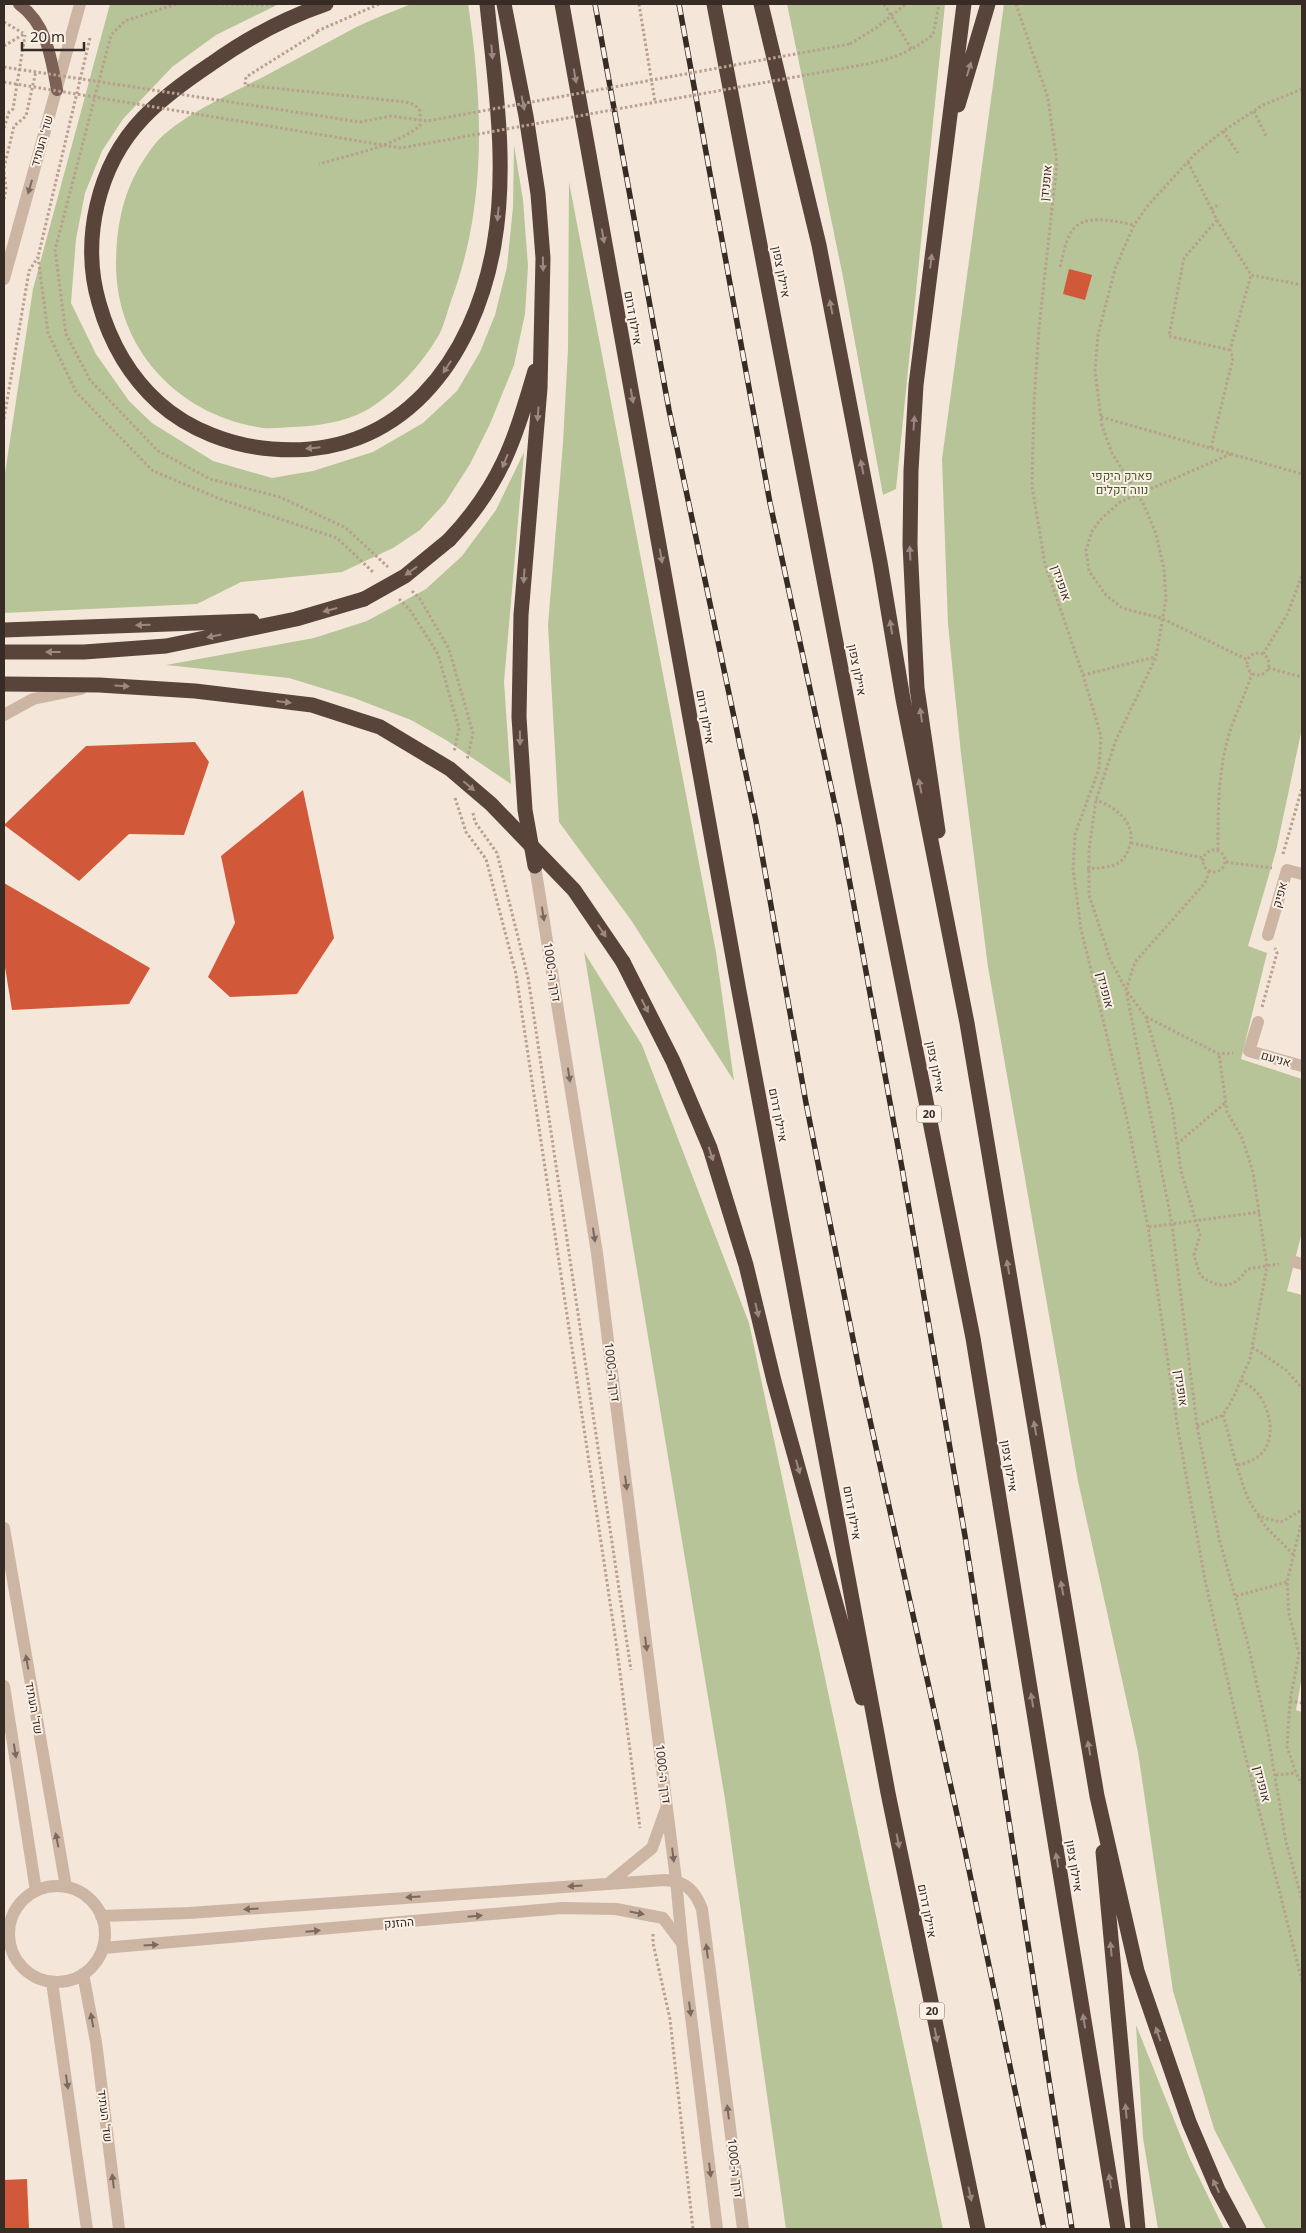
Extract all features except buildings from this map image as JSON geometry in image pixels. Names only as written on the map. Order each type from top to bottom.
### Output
[{"type":"highway","points":[[326,4],[257,35],[228,52],[162,100],[140,120],[124,145],[102,188],[94,213],[91,241],[95,290],[104,319],[125,365],[160,404],[183,419],[206,433],[256,448],[313,449],[343,443],[370,432],[398,417],[424,396],[444,373],[462,344],[475,315],[488,276],[499,206],[500,158],[487,4]]},
{"type":"highway","points":[[504,4],[526,116],[538,194],[543,258],[542,348],[521,615],[519,717],[525,810],[535,866]]},
{"type":"highway","name":"איילון דרום","points":[[562,4],[739,992],[888,1793],[978,2229]]},
{"type":"highway","name":"איילון צפון","points":[[714,4],[865,794],[973,1338],[1118,2229]]},
{"type":"highway","points":[[761,4],[819,244],[880,562],[903,699],[967,1023]]},
{"type":"highway","points":[[964,4],[944,149],[916,385],[911,471],[910,544],[918,688],[967,1023],[1098,1796],[1137,1972],[1189,2122],[1218,2190],[1239,2229]]},
{"type":"highway","points":[[944,149],[988,4]]},
{"type":"highway","points":[[4,652],[84,652],[166,646],[296,619],[364,599],[405,576],[449,540],[470,517],[499,475],[519,425],[542,348]]},
{"type":"highway","points":[[4,630],[296,619]]},
{"type":"highway","points":[[4,684],[99,685],[195,691],[312,705],[380,727],[450,769],[491,804],[574,890],[623,962],[673,1060],[710,1148],[746,1265],[774,1381],[888,1793]]},
{"type":"highway","points":[[1098,1796],[1138,2229]]},
{"type":"main road","points":[[18,4],[37,22],[46,39],[58,90]]},
{"type":"street","name":"שד' העתיד","points":[[4,279],[58,90],[80,4]]},
{"type":"street","points":[[4,714],[33,699],[99,685]]},
{"type":"street","name":"דרך ה-1000","points":[[535,866],[597,1253],[667,1806],[717,2229]]},
{"type":"street","name":"אפיק","points":[[1268,935],[1283,870],[1302,874]]},
{"type":"street","name":"אניעם","points":[[1258,1022],[1249,1052],[1302,1066]]},
{"type":"street","name":"שד' העתיד","points":[[4,1528],[66,1888]]},
{"type":"street","name":"שד' העתיד","points":[[4,1686],[36,1891]]},
{"type":"street","points":[[608,1884],[652,1848],[667,1806]]},
{"type":"street","name":"דרך ה-1000","points":[[676,1880],[686,1884],[696,1894],[702,1909],[743,2229]]},
{"type":"street","name":"ההזנק","points":[[101,1916],[189,1913],[676,1880]]},
{"type":"street","points":[[56,1887],[66,1888],[87,1897],[101,1916],[105,1938],[103,1948],[92,1967],[83,1974],[68,1981],[52,1982],[30,1974],[9,1956],[8,1919],[26,1898],[36,1891],[56,1887]]},
{"type":"street","name":"ההזנק","points":[[103,1948],[562,1908],[616,1909],[663,1918],[682,1943]]},
{"type":"street","name":"שד' העתיד","points":[[83,1974],[96,2042],[119,2229]]},
{"type":"street","points":[[52,1982],[87,2229]]},
{"type":"path","points":[[176,4],[125,21],[111,34],[56,250],[66,334],[90,380],[158,451],[210,479],[280,497],[346,528],[389,568]]},
{"type":"path","points":[[216,4],[277,5]]},
{"type":"path","points":[[639,4],[655,102]]},
{"type":"path","points":[[884,4],[912,50]]},
{"type":"path","points":[[4,67],[360,122],[391,116],[426,121],[850,44],[876,28],[906,4]]},
{"type":"path","points":[[4,82],[401,148],[890,60],[912,50],[933,35],[938,4]]},
{"type":"path","name":"אופנידן","points":[[1016,4],[1048,98],[1058,163],[1039,328],[1034,403],[1032,486],[1045,564],[1083,675],[1100,736],[1099,769],[1076,834],[1073,869],[1081,929],[1127,1119],[1148,1227],[1178,1430],[1206,1580],[1237,1722],[1302,1981]]},
{"type":"path","points":[[4,22],[25,34],[29,42]]},
{"type":"path","points":[[4,419],[29,271],[38,257],[92,32]]},
{"type":"path","points":[[318,32],[246,77],[246,85],[406,102],[415,105],[420,111],[420,126],[410,133],[362,152],[319,164]]},
{"type":"path","points":[[4,46],[25,34]]},
{"type":"path","points":[[4,128],[8,112],[13,110],[25,34]]},
{"type":"path","points":[[4,200],[6,188],[4,170],[14,126],[26,116],[37,67]]},
{"type":"path","points":[[1299,1263],[1247,1269],[1241,1279],[1231,1284],[1217,1285],[1200,1276],[1194,1255],[1200,1234],[1181,1170],[1172,1107],[1146,1017],[1126,990],[1110,959],[1089,894],[1088,869],[1096,800],[1116,740],[1156,657],[1161,618],[1166,599],[1164,569],[1156,534],[1136,494],[1112,453],[1100,417],[1095,370],[1098,335],[1115,269],[1134,225],[1150,203],[1188,162],[1223,131],[1254,110],[1302,89]]},
{"type":"path","points":[[1254,110],[1267,138]]},
{"type":"path","points":[[1223,131],[1238,153]]},
{"type":"path","points":[[1188,162],[1217,220],[1251,275],[1302,285]]},
{"type":"path","points":[[1212,209],[1220,204]]},
{"type":"path","points":[[1060,267],[1069,234],[1084,222],[1101,219],[1134,225]]},
{"type":"path","points":[[1217,220],[1184,258],[1168,336],[1230,350]]},
{"type":"path","points":[[38,257],[48,333],[76,392],[153,471],[223,500],[337,538],[379,578]]},
{"type":"path","points":[[1211,448],[1233,358],[1230,350],[1251,275]]},
{"type":"path","points":[[1100,417],[1302,474]]},
{"type":"path","points":[[1230,454],[1120,502],[1100,520],[1092,531],[1086,550],[1089,571],[1106,595],[1122,608],[1161,618],[1248,660]]},
{"type":"path","points":[[1263,654],[1288,613],[1302,575]]},
{"type":"path","points":[[407,586],[420,599],[449,649],[472,733],[466,765]]},
{"type":"path","points":[[398,597],[410,610],[438,654],[459,729],[454,755]]},
{"type":"path","points":[[1256,653],[1263,654],[1268,658],[1268,668],[1260,674],[1252,673],[1248,667],[1248,660],[1256,653]]},
{"type":"path","points":[[1083,675],[1156,657]]},
{"type":"path","points":[[1268,668],[1302,677]]},
{"type":"path","points":[[1218,850],[1218,807],[1223,764],[1230,732],[1252,673]]},
{"type":"path","points":[[1226,862],[1283,870],[1302,788]]},
{"type":"path","points":[[455,793],[466,832],[486,859],[516,974],[617,1649],[645,1855]]},
{"type":"path","points":[[1088,869],[1115,865],[1127,855],[1131,843],[1129,828],[1124,818],[1108,804],[1096,800]]},
{"type":"path","points":[[473,806],[475,822],[497,853],[528,977],[631,1675]]},
{"type":"path","points":[[1131,843],[1203,858]]},
{"type":"path","points":[[1218,850],[1224,854],[1226,862],[1220,871],[1209,871],[1204,866],[1203,858],[1207,852],[1218,850]]},
{"type":"path","points":[[1209,871],[1205,883],[1135,962],[1126,990],[1172,1224],[1197,1426],[1219,1538],[1236,1596],[1276,1775],[1286,1842],[1302,1900]]},
{"type":"path","points":[[1258,1022],[1277,953],[1268,935]]},
{"type":"path","points":[[1146,1017],[1219,1054],[1249,1052]]},
{"type":"path","points":[[1197,1426],[1223,1415],[1241,1380],[1252,1347],[1266,1266],[1253,1172],[1242,1138],[1226,1112],[1219,1054]]},
{"type":"path","points":[[1177,1144],[1225,1102]]},
{"type":"path","points":[[1148,1227],[1197,1222],[1260,1212]]},
{"type":"path","points":[[1252,1347],[1286,1370],[1302,1388]]},
{"type":"path","points":[[1238,1465],[1262,1454],[1269,1438],[1267,1409],[1258,1393],[1241,1380]]},
{"type":"path","points":[[1223,1415],[1246,1492],[1256,1513],[1267,1530],[1287,1547],[1295,1557]]},
{"type":"path","points":[[1256,1513],[1264,1518],[1281,1522],[1302,1510]]},
{"type":"path","points":[[1302,1520],[1295,1557],[1287,1582],[1289,1614],[1301,1654],[1290,1701],[1287,1746],[1296,1773],[1302,1784]]},
{"type":"path","points":[[1236,1596],[1287,1582]]},
{"type":"path","points":[[1290,1701],[1302,1703]]},
{"type":"path","points":[[1276,1775],[1296,1773]]},
{"type":"path","points":[[654,1916],[653,1943],[670,2019],[694,2229]]},
{"type":"green space","points":[[110,4],[279,4],[216,35],[172,67],[123,119],[102,151],[85,193],[76,239],[71,303],[96,354],[129,401],[152,423],[213,461],[272,478],[313,471],[373,452],[423,423],[457,391],[480,352],[495,315],[507,267],[513,207],[514,145],[523,200],[528,266],[525,314],[514,365],[490,424],[470,464],[445,503],[420,530],[393,548],[342,572],[241,582],[197,604],[4,613],[4,480],[33,289]]},
{"type":"green space","points":[[411,4],[468,4],[477,78],[479,152],[471,226],[463,262],[440,333],[417,366],[397,387],[376,404],[349,418],[312,426],[263,428],[233,421],[204,409],[179,393],[158,373],[140,350],[127,323],[119,294],[116,262],[118,229],[130,185],[155,144],[164,134],[191,115],[357,27]]},
{"type":"green space","points":[[787,4],[945,4],[896,489],[883,495],[843,277]]},
{"type":"green space","name":"פארק היקפי נווה דקלים","points":[[1004,4],[1302,4],[1302,728],[1276,851],[1248,946],[1267,953],[1241,1059],[1302,1079],[1302,1232],[1287,1291],[1302,1295],[1302,1676],[1296,1710],[1302,1712],[1302,2229],[1266,2229],[1214,2129],[1173,1991],[1138,1752],[1078,1481],[988,967],[961,754],[948,624],[942,459]]},
{"type":"green space","points":[[569,182],[716,952],[734,1081],[631,920],[559,822],[548,625],[563,443],[568,349]]},
{"type":"green space","points":[[524,452],[504,682],[511,784],[446,740],[411,720],[354,698],[289,678],[166,665],[314,638],[367,621],[426,589],[462,556],[496,510]]},
{"type":"green space","points":[[584,952],[642,1045],[749,1323],[943,2229],[786,2229],[725,1799]]},
{"type":"green space","points":[[1136,2025],[1189,2157],[1224,2229],[1158,2229],[1143,2138]]},
{"type":"railway","points":[[595,4],[669,410],[756,821],[806,1103],[862,1384],[964,1846],[1044,2229]]},
{"type":"railway","points":[[679,4],[770,503],[839,824],[902,1168],[965,1536],[1072,2229]]}]
